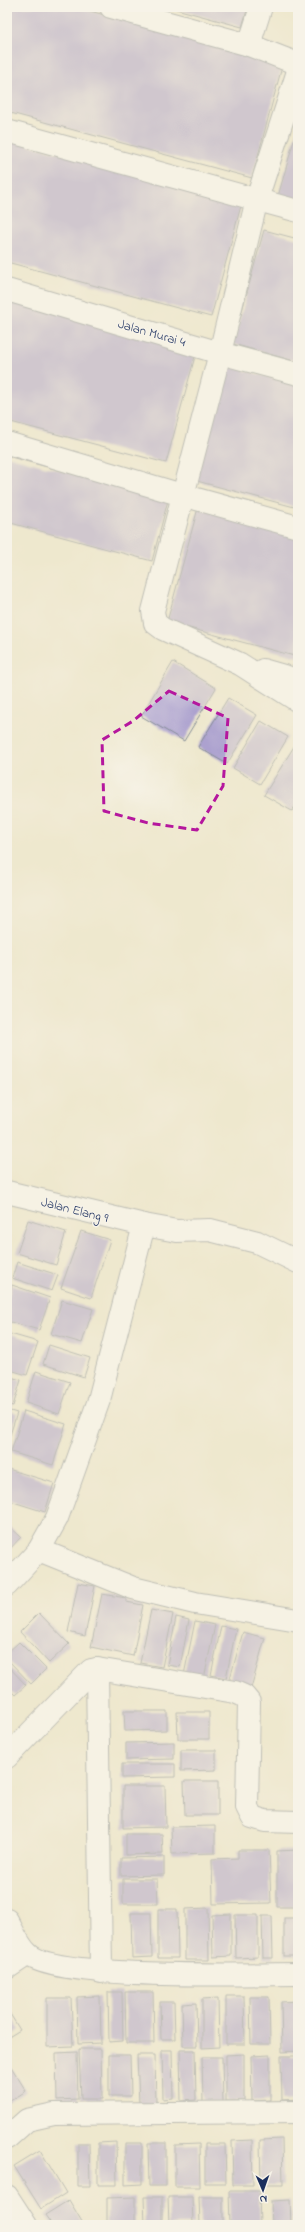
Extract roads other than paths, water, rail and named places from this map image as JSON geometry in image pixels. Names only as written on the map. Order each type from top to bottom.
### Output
[{"type":"street","points":[[111,7],[249,45],[298,64]]},
{"type":"street","points":[[249,45],[261,7]]},
{"type":"street","points":[[298,71],[257,199],[220,353],[153,611],[155,623],[163,629],[240,664],[298,701]]},
{"type":"street","points":[[7,131],[298,211]]},
{"type":"street","name":"Jalan Murai 4","points":[[7,290],[220,353],[298,374]]},
{"type":"street","points":[[7,443],[182,495],[298,527]]},
{"type":"street","points":[[240,664],[298,680]]},
{"type":"street","name":"Jalan Elang 9","points":[[7,1192],[144,1225],[177,1231],[210,1230],[257,1242],[298,1262]]},
{"type":"street","points":[[7,1585],[39,1550],[57,1518],[99,1400],[144,1225]]},
{"type":"street","points":[[39,1550],[133,1588],[195,1603],[298,1620]]},
{"type":"street","points":[[97,1669],[101,1972]]},
{"type":"street","points":[[7,1756],[86,1674],[97,1669],[235,1692],[244,1696],[249,1702],[247,1808],[252,1817],[265,1821],[298,1822]]},
{"type":"street","points":[[7,1920],[28,1954],[44,1963],[101,1972],[298,1974]]},
{"type":"street","points":[[7,1968],[28,1954]]},
{"type":"street","points":[[7,2138],[27,2120],[54,2114],[298,2112]]},
{"type":"street","points":[[7,2196],[26,2225]]}]
